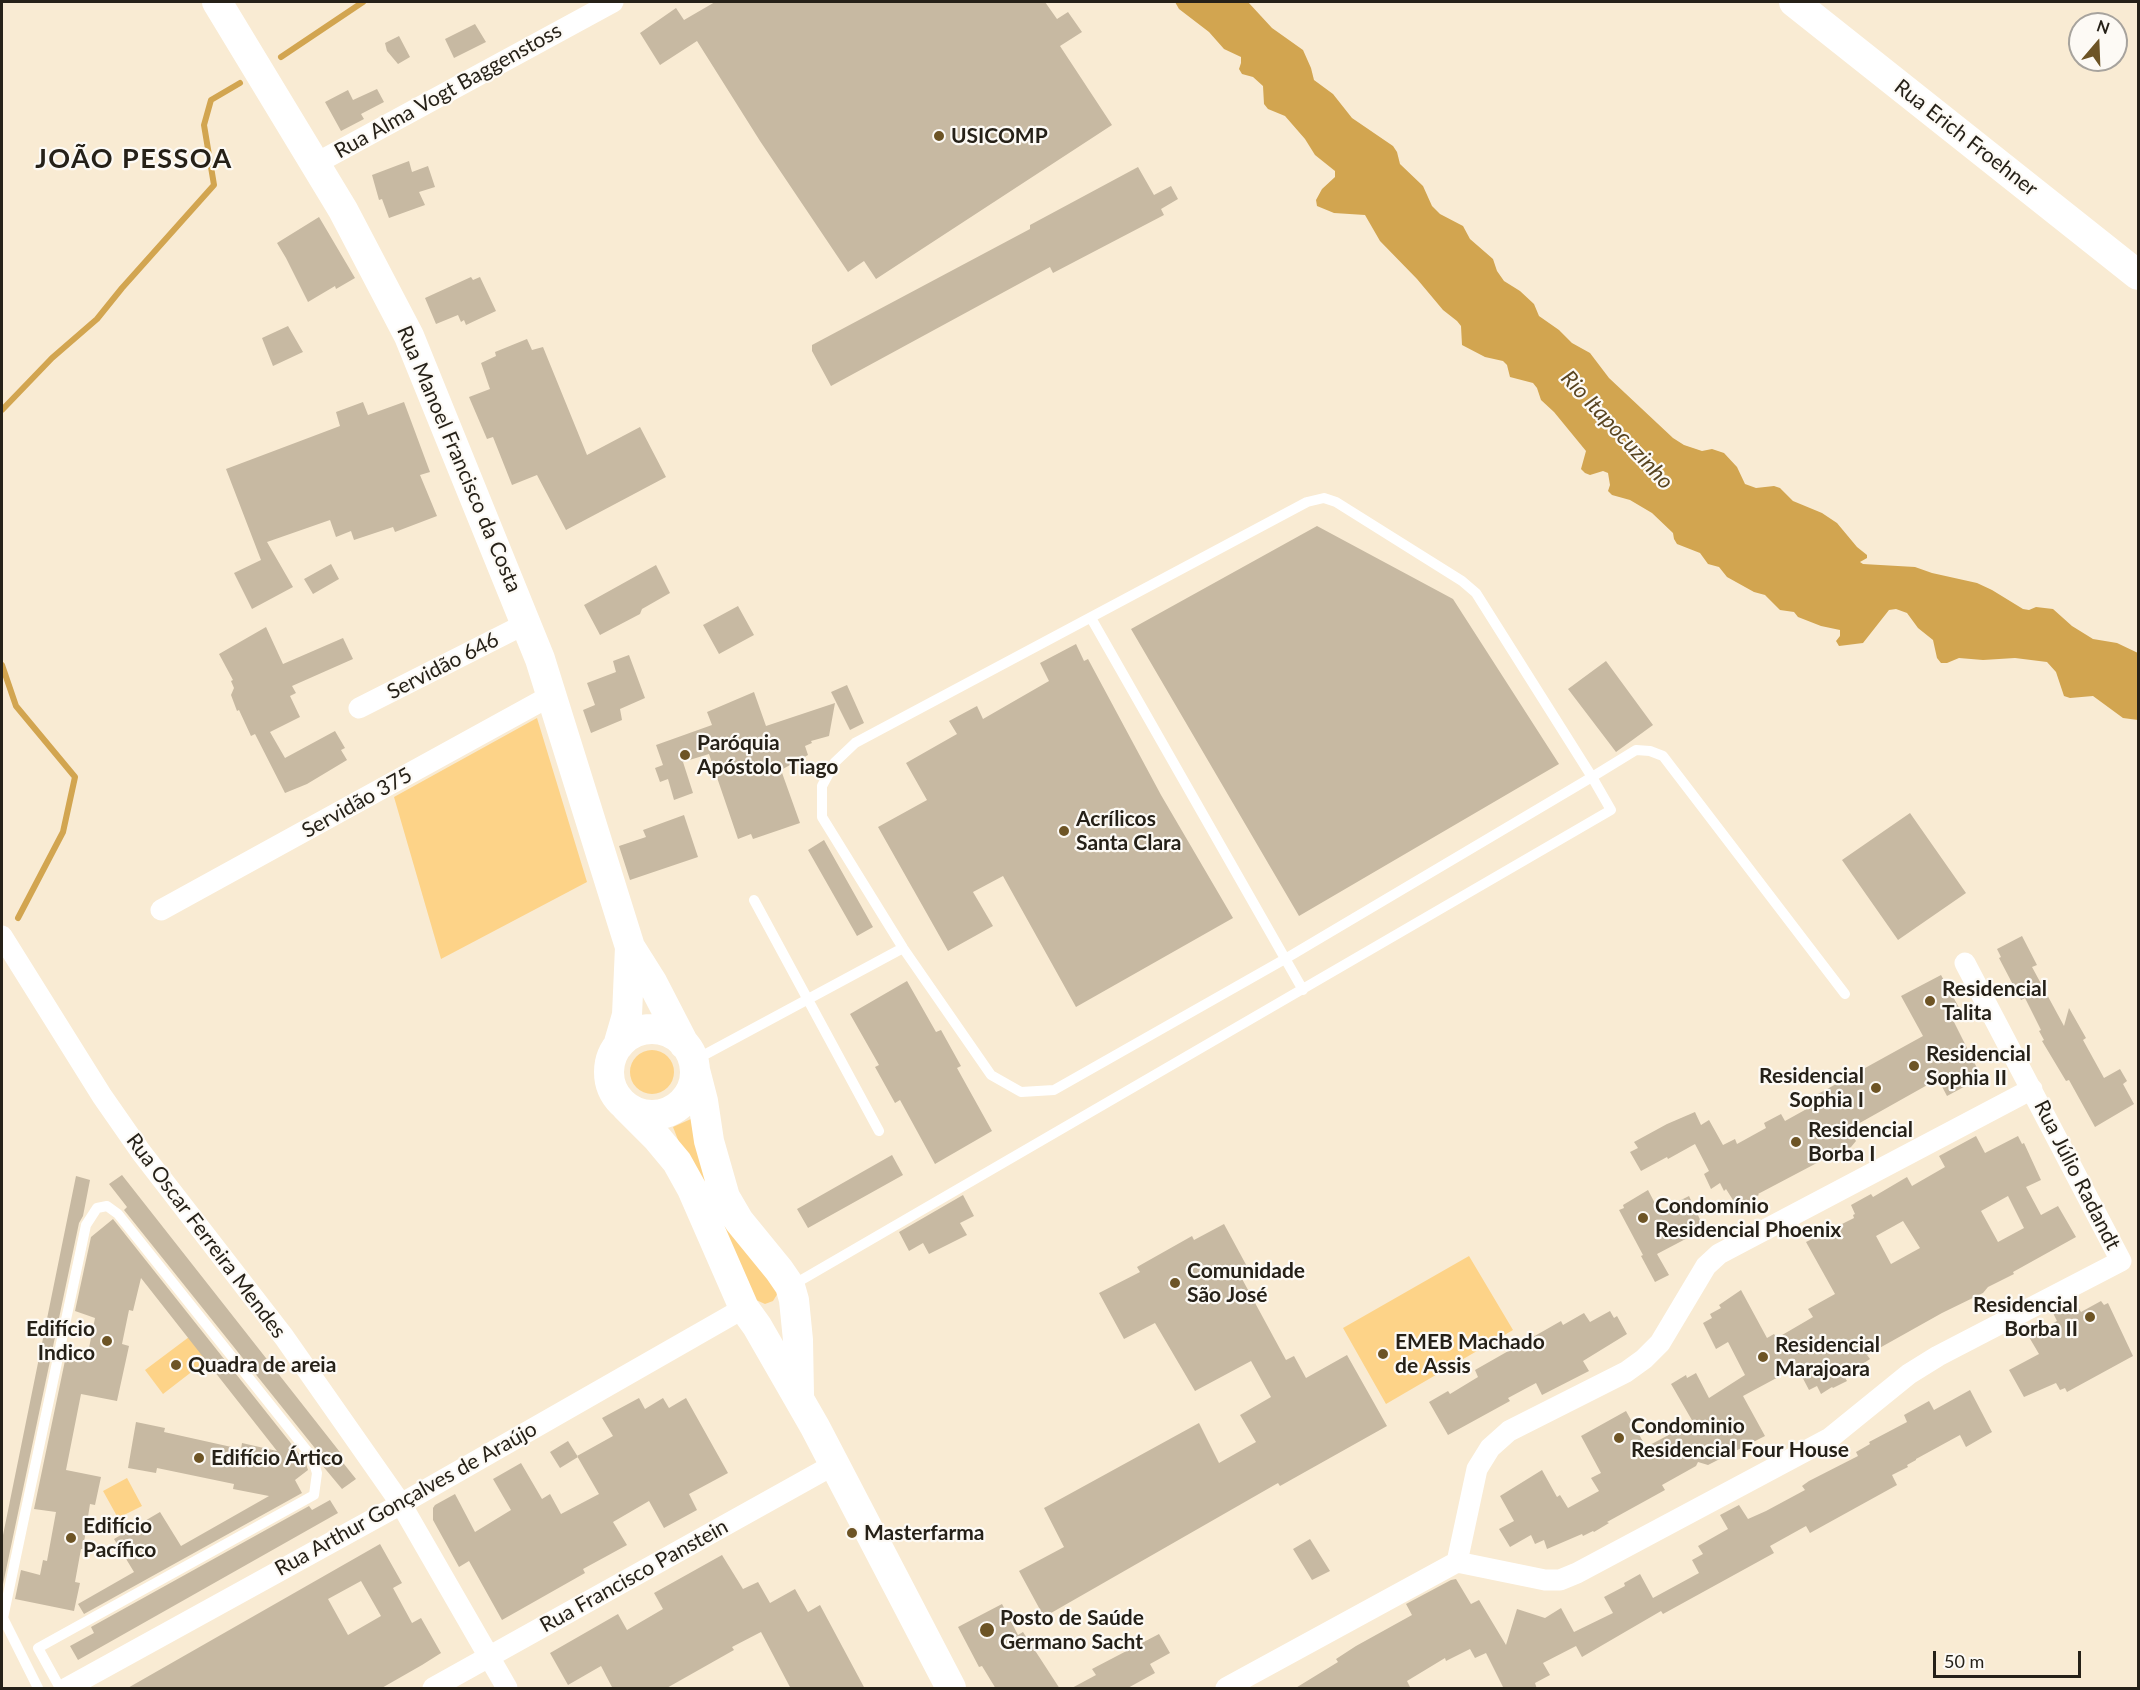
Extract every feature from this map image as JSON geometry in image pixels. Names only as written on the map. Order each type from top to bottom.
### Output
[{"type":"main road","name":"Rua Manoel Francisco da Costa","points":[[217,2],[366,251],[409,336],[527,623],[552,695],[630,947],[652,982],[691,1058],[703,1101],[709,1141],[725,1197],[739,1221],[779,1270],[792,1299]]},
{"type":"main road","name":"Rua Erich Froehner","points":[[1794,2],[2139,275]]},
{"type":"main road","name":"Rua Manoel Francisco da Costa","points":[[618,1046],[627,1016],[630,947]]},
{"type":"main road","points":[[626,1107],[645,1114],[667,1112],[678,1106],[688,1096],[693,1083],[691,1058],[673,1035],[659,1030],[644,1030],[630,1035],[618,1046],[611,1057],[609,1072],[611,1086],[617,1098],[626,1107],[657,1138],[677,1162],[692,1189],[751,1317],[835,1464],[951,1689]]},
{"type":"main road","points":[[751,1317],[770,1328],[779,1326],[792,1299]]},
{"type":"main road","points":[[792,1299],[798,1340],[799,1398]]},
{"type":"street","name":"Rua Alma Vogt Baggenstoss","points":[[315,164],[613,2]]},
{"type":"street","name":"Servidão 646","points":[[359,708],[527,623]]},
{"type":"street","name":"Servidão 375","points":[[161,910],[552,695]]},
{"type":"street","name":"Rua Oscar Ferreira Mendes","points":[[2,936],[102,1096],[141,1152],[284,1337],[401,1504],[507,1689]]},
{"type":"street","name":"Rua Júlio Radandt","points":[[1457,1562],[1545,1580],[1560,1580],[1577,1573],[1830,1438],[1901,1380],[1938,1356],[2121,1261],[1965,963]]},
{"type":"street","points":[[1226,1689],[1457,1562],[1477,1469],[1490,1448],[1509,1431],[1626,1372],[1644,1359],[1660,1343],[1706,1266],[1719,1254],[2032,1089]]},
{"type":"street","name":"Rua Arthur Gonçalves de Araújo","points":[[67,1689],[401,1504],[751,1317]]},
{"type":"street","name":"Rua Francisco Panstein","points":[[433,1689],[835,1464]]},
{"type":"lane","points":[[792,1299],[1303,990],[1611,810],[1592,777],[1476,593],[1452,575],[1336,502],[1324,498],[1307,502],[855,743],[835,762],[822,786],[822,817],[903,948],[991,1074],[1021,1092],[1054,1090],[1285,958],[1592,777],[1636,750],[1650,751],[1663,756],[1845,994]]},
{"type":"lane","points":[[1091,618],[1303,990]]},
{"type":"lane","points":[[754,900],[879,1131]]},
{"type":"lane","points":[[691,1058],[807,1000],[903,948]]},
{"type":"lane","points":[[38,1689],[3,1618],[86,1225],[97,1208],[107,1206],[118,1214],[312,1457],[317,1473],[314,1495],[38,1648],[60,1689]]},
{"type":"shaded area","points":[[537,718],[587,882],[441,959],[394,797]]},
{"type":"shaded area","points":[[652,1050],[661,1051],[668,1056],[673,1063],[673,1081],[668,1088],[661,1093],[652,1094],[643,1093],[636,1088],[631,1081],[630,1072],[631,1063],[636,1056],[643,1051]]},
{"type":"shaded area","points":[[691,1119],[778,1293],[773,1301],[765,1304],[754,1299],[680,1145],[673,1127]]},
{"type":"shaded area","points":[[1469,1256],[1513,1330],[1386,1404],[1343,1328]]},
{"type":"shaded area","name":"Quadra de areia","points":[[189,1337],[207,1360],[163,1394],[145,1370]]},
{"type":"shaded area","points":[[127,1478],[142,1506],[118,1518],[103,1491]]},
{"type":"water","name":"Rio Itapocuzinho","points":[[1175,2],[1248,2],[1272,28],[1303,50],[1314,80],[1333,94],[1352,118],[1393,146],[1400,164],[1423,186],[1432,206],[1440,214],[1463,226],[1470,239],[1493,259],[1504,281],[1534,304],[1539,316],[1559,330],[1572,343],[1590,353],[1609,378],[1673,438],[1684,445],[1702,451],[1712,449],[1724,453],[1737,467],[1745,484],[1756,488],[1774,486],[1780,488],[1793,501],[1822,513],[1837,523],[1857,547],[1867,555],[1867,558],[1860,562],[1863,564],[1915,567],[1977,583],[2023,609],[2029,610],[2036,607],[2053,609],[2072,626],[2093,639],[2117,643],[2138,653],[2138,720],[2123,718],[2093,696],[2070,698],[2064,696],[2056,672],[2047,662],[2015,658],[1983,660],[1959,658],[1941,663],[1937,658],[1933,640],[1918,628],[1907,613],[1896,609],[1889,610],[1863,643],[1839,646],[1836,641],[1840,636],[1840,630],[1798,617],[1794,612],[1780,610],[1765,595],[1754,592],[1727,577],[1719,567],[1708,564],[1700,553],[1677,544],[1673,533],[1652,513],[1608,491],[1610,485],[1608,473],[1603,471],[1590,475],[1581,469],[1586,451],[1554,412],[1541,400],[1533,383],[1510,377],[1507,365],[1503,361],[1485,357],[1462,345],[1461,326],[1443,310],[1380,241],[1365,215],[1334,213],[1317,206],[1316,200],[1322,189],[1335,177],[1335,171],[1315,155],[1305,139],[1285,116],[1268,109],[1264,104],[1263,86],[1253,77],[1242,74],[1239,69],[1241,57],[1224,49],[1209,32],[1179,9]]},
{"type":"building","name":"USICOMP","points":[[715,2],[1045,2],[1057,19],[1068,12],[1082,32],[1060,46],[1112,125],[876,279],[864,261],[848,272],[760,141],[697,41],[660,65],[640,33],[676,8],[684,20]]},
{"type":"building","points":[[475,24],[486,42],[454,58],[445,39]]},
{"type":"building","points":[[399,36],[410,57],[398,64],[387,51],[385,43]]},
{"type":"building","points":[[377,89],[384,102],[361,114],[364,119],[341,131],[325,102],[348,90],[353,100]]},
{"type":"building","points":[[409,161],[412,172],[428,166],[435,187],[419,192],[425,205],[389,218],[382,199],[379,200],[372,175]]},
{"type":"building","points":[[1138,167],[1154,195],[1171,186],[1178,199],[1161,209],[1164,215],[1053,273],[1050,267],[831,386],[812,351],[812,345],[1030,229],[1030,225]]},
{"type":"building","points":[[319,217],[355,278],[336,289],[335,286],[308,302],[277,243]]},
{"type":"building","points":[[471,277],[473,280],[480,277],[496,311],[466,325],[464,320],[461,322],[458,315],[436,324],[425,298]]},
{"type":"building","points":[[288,326],[303,352],[273,366],[262,338]]},
{"type":"building","points":[[527,339],[532,350],[543,347],[587,455],[640,427],[666,477],[566,530],[537,475],[512,485],[493,437],[487,439],[469,397],[490,389],[481,363],[496,356],[495,352]]},
{"type":"building","points":[[363,402],[368,415],[404,402],[430,472],[420,475],[437,516],[395,532],[393,527],[354,540],[351,531],[336,537],[330,520],[267,542],[293,587],[252,609],[234,573],[261,560],[226,469],[340,426],[336,412]]},
{"type":"building","points":[[1317,526],[1453,599],[1559,764],[1299,916],[1131,629]]},
{"type":"building","points":[[331,564],[339,579],[313,594],[304,579]]},
{"type":"building","points":[[656,565],[670,593],[642,609],[640,614],[600,635],[584,605]]},
{"type":"building","points":[[738,606],[754,635],[719,654],[703,625]]},
{"type":"building","points":[[266,627],[283,664],[343,638],[353,659],[292,686],[296,693],[290,696],[300,717],[270,732],[285,758],[335,731],[345,748],[341,750],[347,760],[307,784],[285,793],[255,734],[251,736],[239,710],[237,711],[231,695],[234,688],[231,681],[233,680],[219,654]]},
{"type":"building","name":"Acrílicos Santa Clara","points":[[1076,644],[1084,661],[1088,659],[1161,795],[1233,918],[1076,1007],[1003,876],[973,892],[993,926],[948,951],[878,827],[927,800],[906,763],[957,734],[949,721],[977,706],[983,719],[1049,681],[1040,663]]},
{"type":"building","points":[[629,655],[645,698],[620,709],[622,720],[591,733],[583,710],[595,705],[587,683],[616,672],[613,661]]},
{"type":"building","points":[[1606,661],[1653,725],[1616,752],[1568,689]]},
{"type":"building","points":[[847,685],[864,723],[850,730],[831,692]]},
{"type":"building","points":[[754,692],[766,726],[835,703],[829,736],[811,741],[812,743],[805,746],[808,755],[781,770],[800,823],[753,839],[751,834],[738,839],[709,754],[683,762],[693,793],[674,800],[668,779],[660,782],[655,768],[663,765],[656,745],[712,725],[707,712]]},
{"type":"building","points":[[1910,813],[1966,893],[1898,940],[1842,860]]},
{"type":"building","points":[[684,815],[698,857],[630,880],[619,846],[646,837],[643,830]]},
{"type":"building","points":[[824,840],[873,927],[857,936],[808,850]]},
{"type":"building","points":[[2022,936],[2037,965],[2032,967],[2064,1026],[2069,1008],[2104,1078],[2120,1069],[2127,1081],[2123,1084],[2134,1104],[2095,1127],[2069,1080],[2066,1081],[2042,1041],[2044,1040],[2039,1031],[2041,1030],[2025,998],[2021,1000],[1999,958],[2001,957],[1997,949]]},
{"type":"building","points":[[1941,975],[1962,1013],[1952,1018],[1980,1074],[1973,1078],[1975,1081],[1947,1096],[1938,1079],[1849,1129],[1856,1141],[1851,1147],[1758,1194],[1738,1208],[1720,1183],[1711,1189],[1704,1174],[1709,1171],[1695,1144],[1641,1171],[1630,1152],[1638,1148],[1634,1142],[1667,1124],[1695,1112],[1701,1125],[1709,1120],[1723,1145],[1735,1139],[1737,1144],[1766,1128],[1764,1123],[1781,1114],[1785,1121],[1821,1101],[1818,1094],[1923,1036],[1901,996]]},
{"type":"building","points":[[907,981],[936,1032],[941,1030],[961,1066],[957,1068],[992,1131],[935,1164],[900,1100],[895,1103],[875,1067],[879,1065],[850,1014]]},
{"type":"building","points":[[1976,1136],[1985,1153],[2018,1136],[2022,1144],[2024,1143],[2041,1180],[2026,1187],[2041,1215],[2058,1206],[2076,1237],[1988,1287],[1983,1293],[1867,1355],[1870,1359],[1844,1376],[1847,1381],[1821,1394],[1817,1386],[1809,1390],[1797,1367],[1743,1396],[1765,1436],[1708,1465],[1698,1462],[1696,1466],[1662,1485],[1665,1490],[1607,1522],[1609,1523],[1594,1532],[1583,1536],[1582,1534],[1547,1549],[1544,1540],[1535,1544],[1531,1535],[1510,1547],[1499,1529],[1514,1521],[1500,1496],[1542,1470],[1557,1497],[1560,1495],[1568,1508],[1599,1491],[1591,1478],[1601,1473],[1581,1436],[1626,1411],[1646,1447],[1693,1422],[1671,1384],[1686,1375],[1687,1378],[1696,1373],[1709,1398],[1745,1375],[1728,1342],[1716,1349],[1703,1323],[1712,1318],[1710,1314],[1721,1308],[1719,1305],[1741,1290],[1767,1338],[1774,1334],[1777,1338],[1813,1317],[1808,1309],[1835,1294],[1806,1242],[1854,1218],[1855,1214],[1851,1205],[1871,1194],[1873,1197],[1907,1177],[1912,1186],[1945,1167],[1939,1156]],"holes":[[[2008,1196],[2024,1228],[1998,1242],[1981,1211]],[[1903,1221],[1920,1248],[1891,1264],[1876,1236]]]},
{"type":"building","points":[[892,1155],[903,1175],[808,1228],[797,1209]]},
{"type":"building","points":[[122,1175],[343,1456],[340,1459],[356,1479],[342,1489],[322,1465],[318,1452],[124,1210],[127,1207],[109,1184]]},
{"type":"building","points":[[76,1176],[90,1180],[2,1589],[2,1540]]},
{"type":"building","points":[[1648,1190],[1659,1211],[1689,1196],[1703,1226],[1695,1230],[1697,1233],[1657,1254],[1669,1275],[1655,1282],[1619,1210],[1624,1208],[1623,1205]]},
{"type":"building","points":[[963,1195],[974,1216],[960,1223],[967,1235],[929,1254],[923,1243],[909,1251],[899,1232]]},
{"type":"building","points":[[113,1219],[305,1461],[308,1470],[295,1480],[302,1493],[84,1614],[78,1604],[134,1572],[114,1539],[160,1512],[181,1546],[269,1496],[233,1489],[234,1484],[157,1468],[156,1473],[128,1468],[136,1422],[165,1428],[164,1432],[241,1449],[242,1443],[277,1451],[141,1278],[133,1311],[129,1310],[122,1344],[129,1346],[117,1401],[81,1394],[66,1470],[101,1477],[95,1505],[90,1504],[75,1582],[80,1583],[74,1611],[15,1599],[21,1570],[40,1575],[43,1560],[47,1561],[56,1512],[34,1509],[67,1351],[87,1358],[95,1318],[75,1311],[91,1237]]},
{"type":"building","points":[[1224,1224],[1250,1272],[1241,1277],[1286,1360],[1294,1356],[1306,1378],[1347,1355],[1387,1426],[1280,1486],[1278,1483],[1044,1617],[1019,1571],[1064,1547],[1044,1508],[1199,1423],[1219,1463],[1256,1442],[1240,1415],[1271,1397],[1251,1361],[1195,1391],[1155,1323],[1124,1339],[1099,1293],[1140,1272],[1137,1267],[1192,1236],[1194,1240]]},
{"type":"building","points":[[2074,1301],[2081,1312],[2101,1301],[2104,1305],[2108,1303],[2133,1356],[2067,1392],[2065,1388],[2060,1390],[2056,1383],[2024,1397],[2009,1370],[2039,1354],[2029,1337],[2057,1321],[2053,1313]]},
{"type":"building","points":[[1610,1311],[1614,1318],[1617,1316],[1627,1334],[1583,1361],[1589,1371],[1542,1395],[1536,1383],[1508,1398],[1510,1401],[1448,1435],[1429,1402],[1448,1391],[1450,1394],[1478,1377],[1475,1370],[1561,1321],[1563,1325],[1584,1313],[1590,1322]]},
{"type":"building","points":[[1970,1390],[1992,1432],[1966,1447],[1960,1435],[1916,1459],[1907,1465],[1908,1467],[1892,1475],[1897,1485],[1810,1533],[1806,1526],[1770,1546],[1774,1553],[1663,1614],[1661,1611],[1582,1657],[1576,1646],[1543,1663],[1550,1675],[1535,1683],[1537,1689],[1504,1689],[1486,1653],[1475,1658],[1470,1649],[1446,1661],[1445,1658],[1407,1681],[1411,1689],[1294,1689],[1338,1662],[1336,1659],[1356,1646],[1412,1615],[1406,1604],[1451,1580],[1456,1579],[1471,1604],[1479,1600],[1506,1645],[1517,1609],[1545,1618],[1561,1608],[1574,1632],[1613,1613],[1604,1597],[1625,1586],[1624,1583],[1640,1574],[1653,1598],[1699,1573],[1692,1560],[1703,1554],[1698,1546],[1728,1529],[1720,1515],[1739,1505],[1748,1519],[1766,1511],[1805,1490],[1802,1486],[1809,1481],[1858,1456],[1856,1452],[1870,1444],[1869,1442],[1907,1422],[1904,1415],[1929,1401],[1934,1410]]},
{"type":"building","points":[[639,1398],[645,1409],[663,1398],[669,1408],[686,1398],[728,1473],[689,1494],[697,1510],[664,1528],[649,1501],[613,1522],[627,1545],[583,1569],[585,1573],[502,1620],[469,1561],[459,1567],[433,1520],[433,1508],[455,1494],[475,1532],[511,1510],[493,1479],[521,1463],[542,1499],[550,1494],[561,1514],[599,1494],[577,1456],[613,1436],[602,1418]]},
{"type":"building","points":[[568,1441],[578,1457],[560,1468],[550,1452]]},
{"type":"building","points":[[330,1500],[338,1513],[78,1660],[70,1646],[94,1633],[91,1627],[309,1506],[312,1510]]},
{"type":"building","points":[[1310,1539],[1330,1571],[1312,1580],[1293,1549]]},
{"type":"building","points":[[380,1544],[402,1583],[393,1588],[412,1623],[421,1618],[441,1653],[380,1689],[126,1689]],"holes":[[[361,1581],[381,1616],[348,1635],[328,1599]]]},
{"type":"building","points":[[722,1555],[743,1589],[758,1582],[770,1603],[795,1589],[808,1612],[820,1605],[865,1689],[791,1689],[761,1632],[732,1647],[734,1650],[665,1689],[613,1689],[601,1666],[568,1685],[550,1653],[618,1614],[627,1630],[663,1609],[654,1593]]},
{"type":"building","points":[[1002,1604],[1018,1635],[1023,1632],[1060,1689],[996,1689],[982,1666],[979,1667],[958,1627]]},
{"type":"building","points":[[1159,1634],[1170,1653],[1150,1664],[1155,1673],[1126,1689],[1070,1689],[1096,1675],[1092,1669]]},
{"type":"waterway","points":[[281,57],[363,2]]},
{"type":"waterway","points":[[2,410],[52,358],[97,319],[214,185],[204,125],[211,100],[240,83]]},
{"type":"waterway","points":[[2,665],[16,706],[75,777],[63,832],[18,918]]},
{"type":"place","name":"USICOMP","points":[[939,136]]},
{"type":"place","name":"Paróquia Apóstolo Tiago","points":[[685,755]]},
{"type":"place","name":"Acrílicos Santa Clara","points":[[1064,831]]},
{"type":"place","name":"Residencial Talita","points":[[1930,1001]]},
{"type":"place","name":"Residencial Sophia II","points":[[1914,1066]]},
{"type":"place","name":"Residencial Sophia I","points":[[1876,1088]]},
{"type":"place","name":"Residencial Borba I","points":[[1796,1142]]},
{"type":"place","name":"Condomínio Residencial Phoenix","points":[[1643,1218]]},
{"type":"place","name":"Comunidade São José","points":[[1175,1283]]},
{"type":"place","name":"Residencial Borba II","points":[[2090,1317]]},
{"type":"place","name":"Edifício Indico","points":[[107,1341]]},
{"type":"place","name":"EMEB Machado de Assis","points":[[1383,1354]]},
{"type":"place","name":"Residencial Marajoara","points":[[1763,1357]]},
{"type":"place","name":"Quadra de areia","points":[[176,1365]]},
{"type":"place","name":"Condominio Residencial Four House","points":[[1619,1438]]},
{"type":"place","name":"Edifício Ártico","points":[[199,1458]]},
{"type":"place","name":"Masterfarma","points":[[852,1533]]},
{"type":"place","name":"Edifício Pacífico","points":[[71,1538]]},
{"type":"place","name":"Posto de Saúde Germano Sacht","points":[[987,1630]]},
{"type":"district","name":"JOÃO PESSOA","points":[[134,159]]}]
